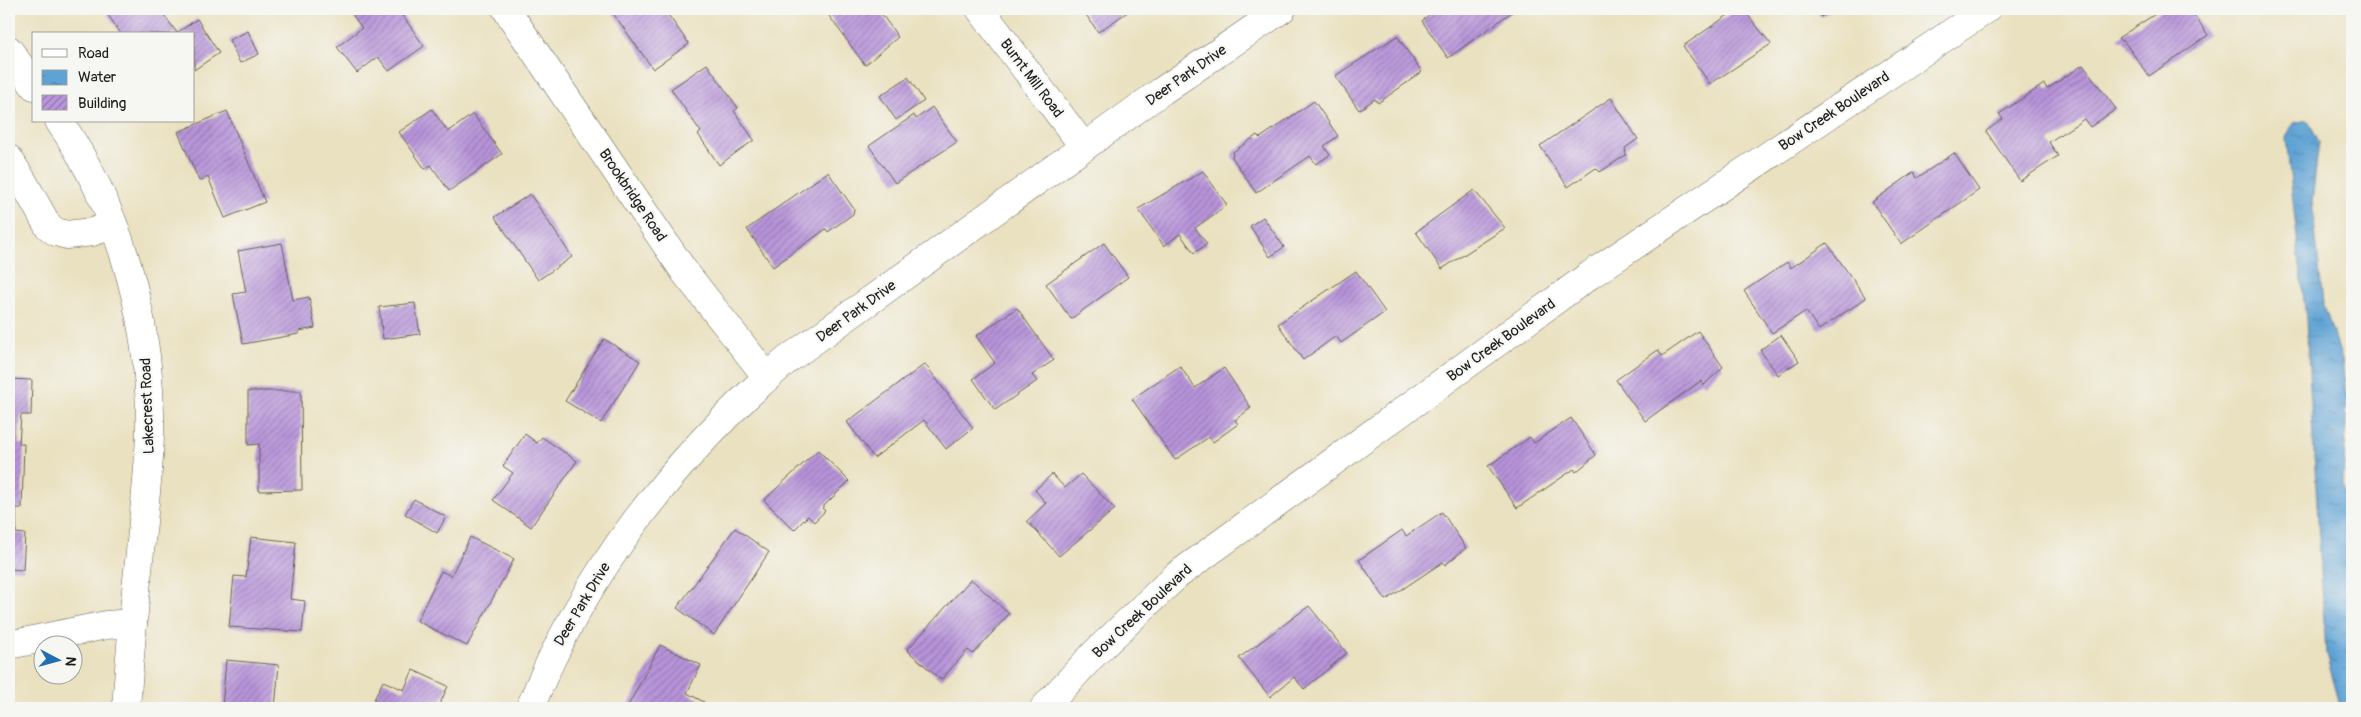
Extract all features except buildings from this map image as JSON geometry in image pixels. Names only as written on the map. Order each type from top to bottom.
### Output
[{"type":"street","name":"Brookbridge Road","points":[[506,9],[684,271],[767,377]]},
{"type":"street","name":"Burnt Mill Road","points":[[980,9],[1084,147]]},
{"type":"street","name":"Deer Park Drive","points":[[530,708],[549,660],[592,584],[641,512],[698,445],[767,377],[787,360],[1084,147],[1282,9]]},
{"type":"street","name":"Bow Creek Boulevard","points":[[1044,708],[1092,656],[1176,576],[1590,275],[1987,9]]},
{"type":"street","points":[[9,50],[32,83]]},
{"type":"street","name":"Lakecrest Road","points":[[60,122],[72,140],[97,186],[122,247],[137,298],[148,362],[150,415],[148,467],[126,708]]},
{"type":"street","points":[[9,159],[48,226],[56,232],[67,235],[92,232],[113,225]]},
{"type":"street","points":[[9,645],[106,626],[133,623]]},
{"type":"water","points":[[2308,120],[2319,142],[2312,202],[2323,303],[2342,360],[2347,402],[2343,488],[2352,506],[2352,708],[2341,708],[2326,654],[2306,320],[2286,138],[2293,123]]}]
